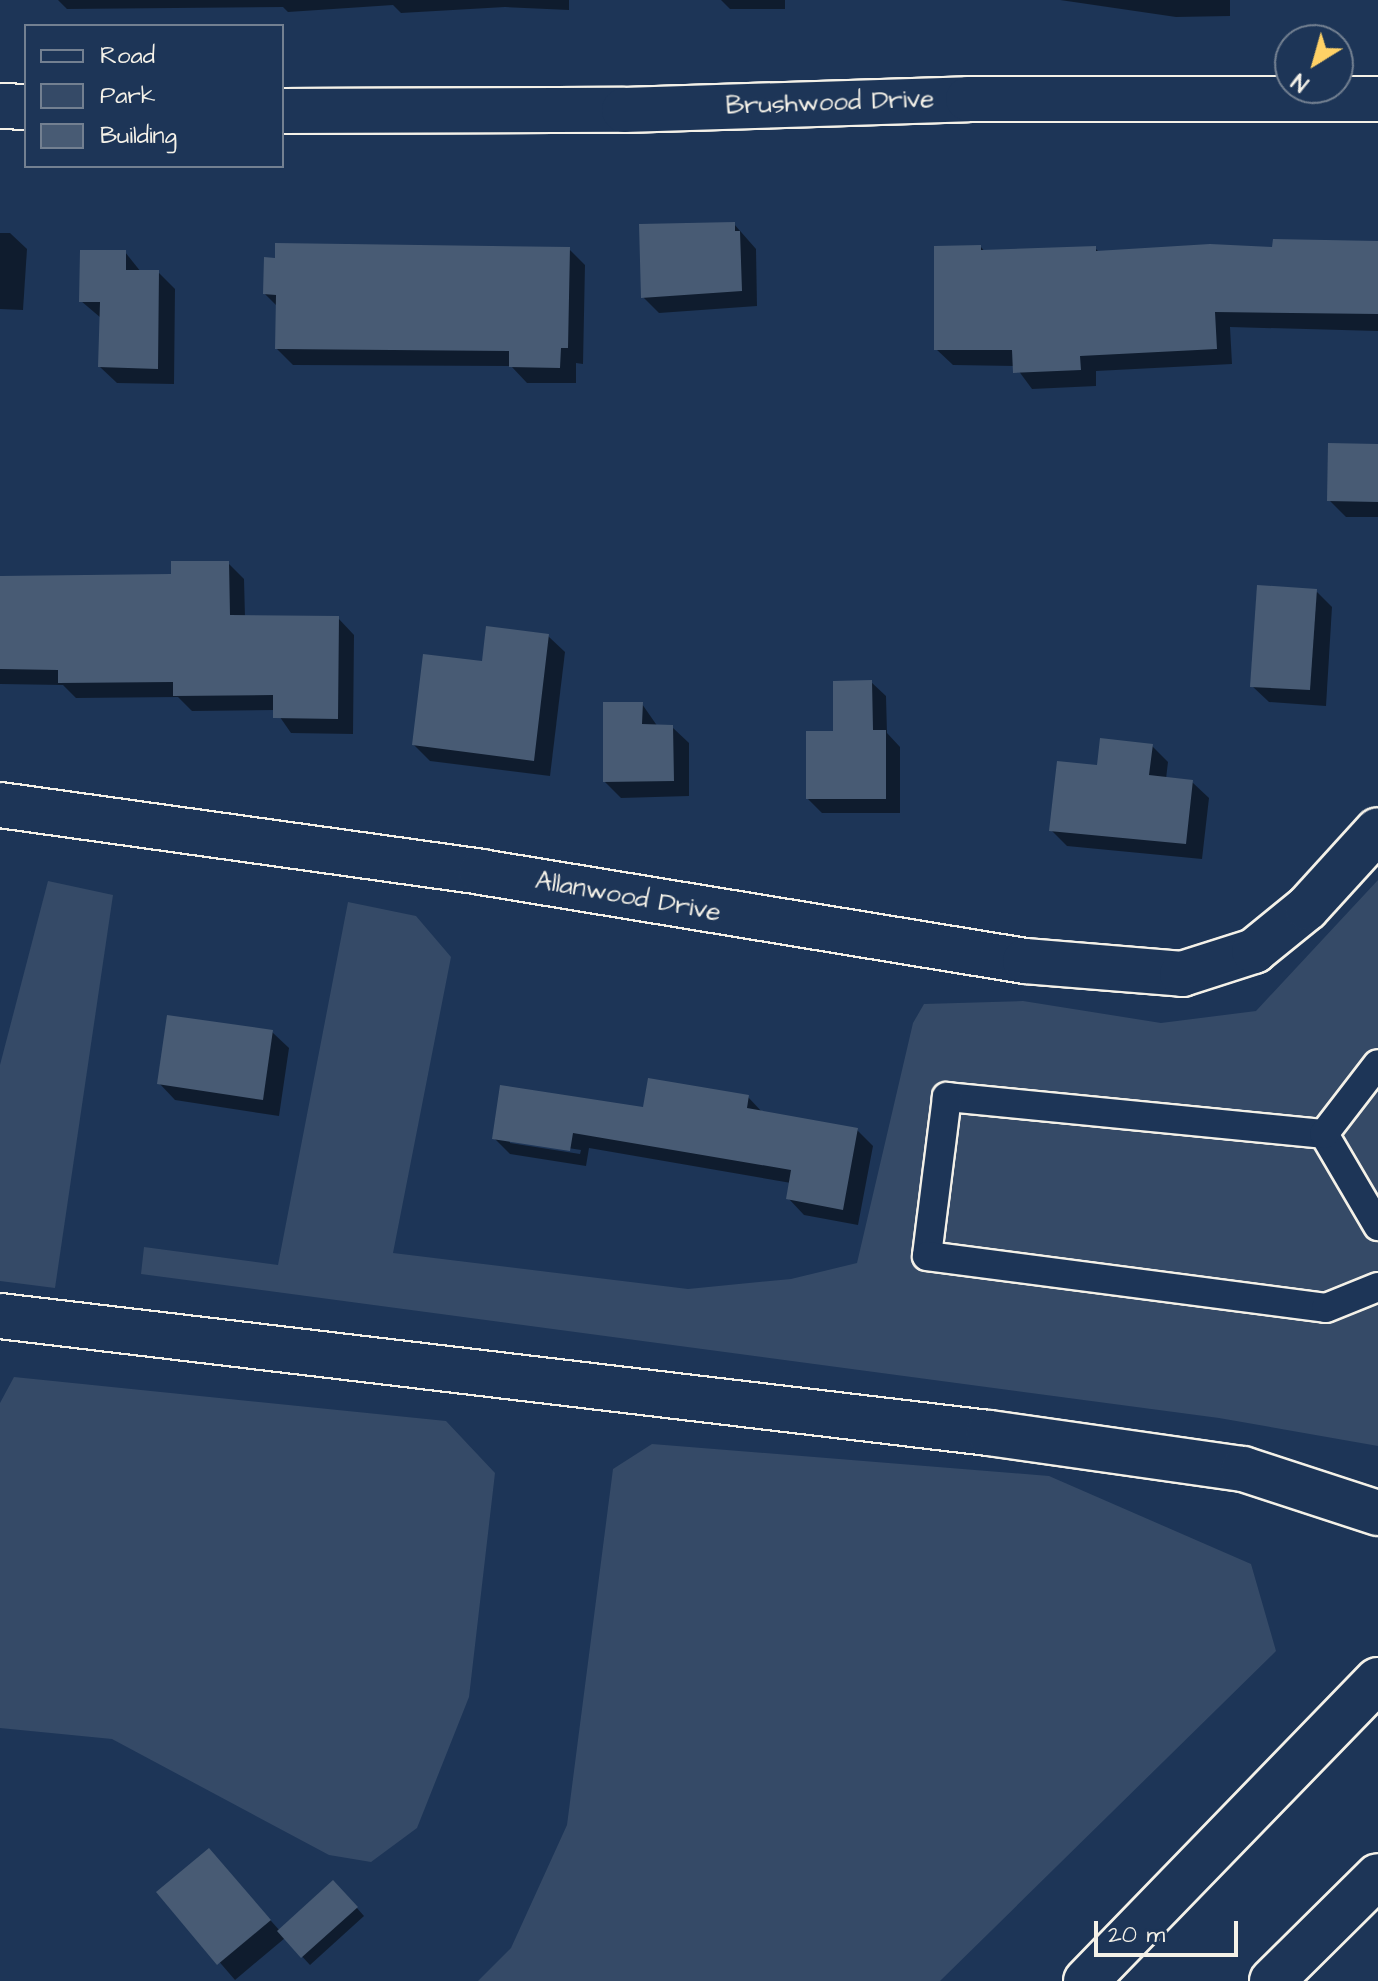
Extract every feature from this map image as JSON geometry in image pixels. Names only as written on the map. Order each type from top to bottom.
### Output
[{"type":"main road","name":"Brushwood Drive","points":[[284,111],[593,110],[968,99],[1378,99]]},
{"type":"main road","points":[[0,106],[24,107]]},
{"type":"main road","name":"Allanwood Drive","points":[[0,805],[466,869],[1025,961],[1182,974],[1254,951],[1307,908],[1378,830]]},
{"type":"main road","points":[[0,1316],[1019,1437],[1243,1469],[1378,1513]]},
{"type":"main road","points":[[1086,1981],[1378,1680]]},
{"type":"main road","points":[[1272,1981],[1378,1876]]},
{"type":"lane","points":[[1324,1134],[1378,1064]]},
{"type":"lane","points":[[1324,1134],[947,1097],[927,1256],[1326,1308],[1378,1287]]},
{"type":"lane","points":[[1324,1134],[1378,1226]]},
{"type":"green space","points":[[1378,880],[1378,1446],[1219,1418],[141,1274],[144,1247],[278,1265],[348,902],[416,916],[451,957],[393,1253],[688,1289],[791,1279],[857,1263],[913,1023],[924,1004],[1023,1001],[1161,1023],[1256,1011]]},
{"type":"green space","points":[[48,881],[113,895],[55,1288],[0,1281],[0,1065]]},
{"type":"green space","points":[[14,1377],[446,1421],[495,1473],[469,1697],[417,1828],[371,1862],[329,1855],[112,1739],[0,1728],[0,1403]]},
{"type":"green space","points":[[652,1444],[1049,1476],[1251,1564],[1276,1651],[940,1981],[478,1981],[511,1948],[567,1825],[613,1469]]},
{"type":"building","points":[[735,222],[735,231],[740,231],[742,291],[641,298],[639,224]]},
{"type":"building","points":[[1273,239],[1378,241],[1378,314],[1215,312],[1217,349],[1080,356],[1081,370],[1013,373],[1012,350],[934,350],[934,246],[981,245],[981,250],[1096,246],[1096,251],[1210,244],[1272,247]]},
{"type":"building","points":[[275,243],[570,247],[568,348],[561,348],[560,368],[509,367],[509,351],[275,349],[276,295],[263,294],[264,257],[275,258]]},
{"type":"building","points":[[80,250],[126,250],[126,270],[159,270],[158,369],[98,367],[100,302],[79,302]]},
{"type":"building","points":[[1328,443],[1378,444],[1378,502],[1327,501]]},
{"type":"building","points":[[171,561],[229,561],[230,615],[339,616],[338,719],[273,718],[273,695],[173,696],[173,682],[58,683],[58,670],[0,669],[0,576],[171,574]]},
{"type":"building","points":[[1257,585],[1317,589],[1310,690],[1250,687]]},
{"type":"building","points":[[486,626],[549,634],[534,761],[412,745],[423,654],[482,661]]},
{"type":"building","points":[[872,680],[873,730],[886,730],[886,799],[806,799],[806,731],[833,731],[833,681]]},
{"type":"building","points":[[603,702],[643,702],[642,724],[673,725],[674,781],[603,782]]},
{"type":"building","points":[[1100,738],[1153,744],[1149,775],[1193,780],[1186,844],[1049,831],[1057,761],[1097,765]]},
{"type":"building","points":[[167,1015],[273,1030],[263,1100],[157,1084]]},
{"type":"building","points":[[648,1078],[749,1095],[747,1108],[858,1128],[843,1210],[786,1199],[791,1170],[573,1133],[570,1151],[492,1139],[500,1085],[643,1107]]},
{"type":"building","points":[[209,1848],[271,1920],[217,1965],[156,1892]]},
{"type":"building","points":[[333,1880],[358,1907],[301,1958],[277,1931]]}]
